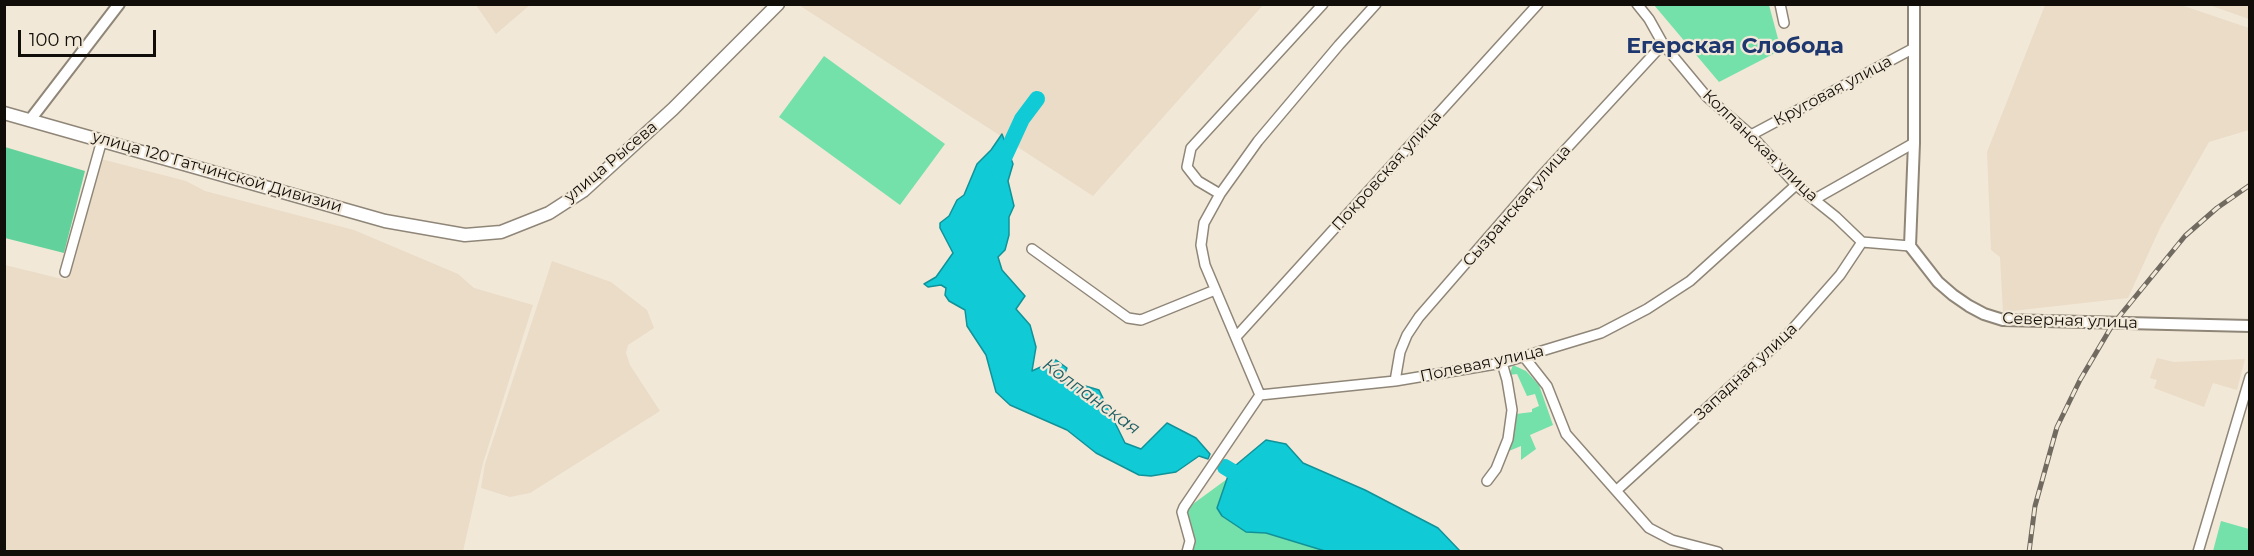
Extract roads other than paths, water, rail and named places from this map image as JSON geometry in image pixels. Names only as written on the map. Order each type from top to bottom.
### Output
[{"type":"main road","name":"улица Рысева","points":[[405,225],[441,232],[484,234],[511,229],[549,213],[583,191],[623,156],[726,58],[777,5]]},
{"type":"main road","name":"улица 120 Гатчинской Дивизии","points":[[4,113],[405,225]]},
{"type":"street","points":[[29,120],[120,4]]},
{"type":"street","points":[[1220,194],[1198,181],[1187,167],[1191,148],[1323,4]]},
{"type":"street","points":[[1187,552],[1190,541],[1182,512],[1184,507],[1260,395],[1215,290],[1201,245],[1203,223],[1220,194],[1258,141],[1376,4]]},
{"type":"street","name":"Покровская улица","points":[[1236,337],[1538,4]]},
{"type":"street","name":"Колпанская улица","points":[[1637,4],[1649,19],[1663,44],[1707,96],[1751,135],[1796,185],[1815,199],[1862,242]]},
{"type":"street","points":[[1780,4],[1784,23]]},
{"type":"street","points":[[1862,242],[1910,246],[1914,143],[1914,4]]},
{"type":"street","name":"Сызранская улица","points":[[1395,381],[1400,352],[1407,334],[1419,317],[1544,173],[1663,44]]},
{"type":"street","name":"Круговая улица","points":[[1751,135],[1914,48]]},
{"type":"street","points":[[65,272],[102,140]]},
{"type":"street","points":[[1815,199],[1914,143]]},
{"type":"street","name":"Полевая улица","points":[[1260,395],[1395,381],[1502,363],[1525,358],[1601,333],[1647,309],[1690,281],[1796,185]]},
{"type":"street","name":"Западная улица","points":[[1617,490],[1790,333],[1840,275],[1862,242]]},
{"type":"street","name":"Северная улица","points":[[1910,246],[1938,282],[1953,295],[1984,314],[2003,320],[2250,326]]},
{"type":"street","points":[[1032,249],[1128,318],[1141,320],[1215,290]]},
{"type":"street","points":[[1525,358],[1547,386],[1566,434],[1649,528],[1672,540],[1718,552]]},
{"type":"street","points":[[1487,481],[1496,469],[1508,439],[1512,410],[1502,363]]},
{"type":"street","points":[[2198,552],[2250,377]]},
{"type":"street","points":[[1672,540],[1678,552]]},
{"type":"water","points":[[1002,134],[1013,164],[1008,181],[1014,206],[1009,217],[1009,235],[1005,250],[998,257],[1002,270],[1025,296],[1016,309],[1030,325],[1036,347],[1032,371],[1056,360],[1067,368],[1064,376],[1072,389],[1082,385],[1099,390],[1125,443],[1141,449],[1167,423],[1196,438],[1210,454],[1208,459],[1199,456],[1176,472],[1151,476],[1139,475],[1096,453],[1067,430],[1010,405],[996,392],[986,355],[967,326],[965,310],[949,301],[945,295],[946,288],[941,285],[928,287],[924,284],[936,277],[953,253],[940,228],[940,223],[949,216],[957,200],[964,195],[977,164]]},
{"type":"water","points":[[1266,440],[1286,444],[1303,463],[1365,490],[1438,528],[1460,551],[1325,551],[1266,533],[1246,532],[1222,516],[1217,508],[1230,470]]},
{"type":"waterway","name":"Колпанская","points":[[999,169],[1022,119],[1037,99]]},
{"type":"waterway","points":[[1225,467],[1250,482]]},
{"type":"railway","points":[[2029,552],[2035,506],[2057,427],[2080,380],[2113,324],[2185,236],[2217,208],[2250,185]]},
{"type":"district","name":"Егерская Слобода","points":[[1735,47]]}]
